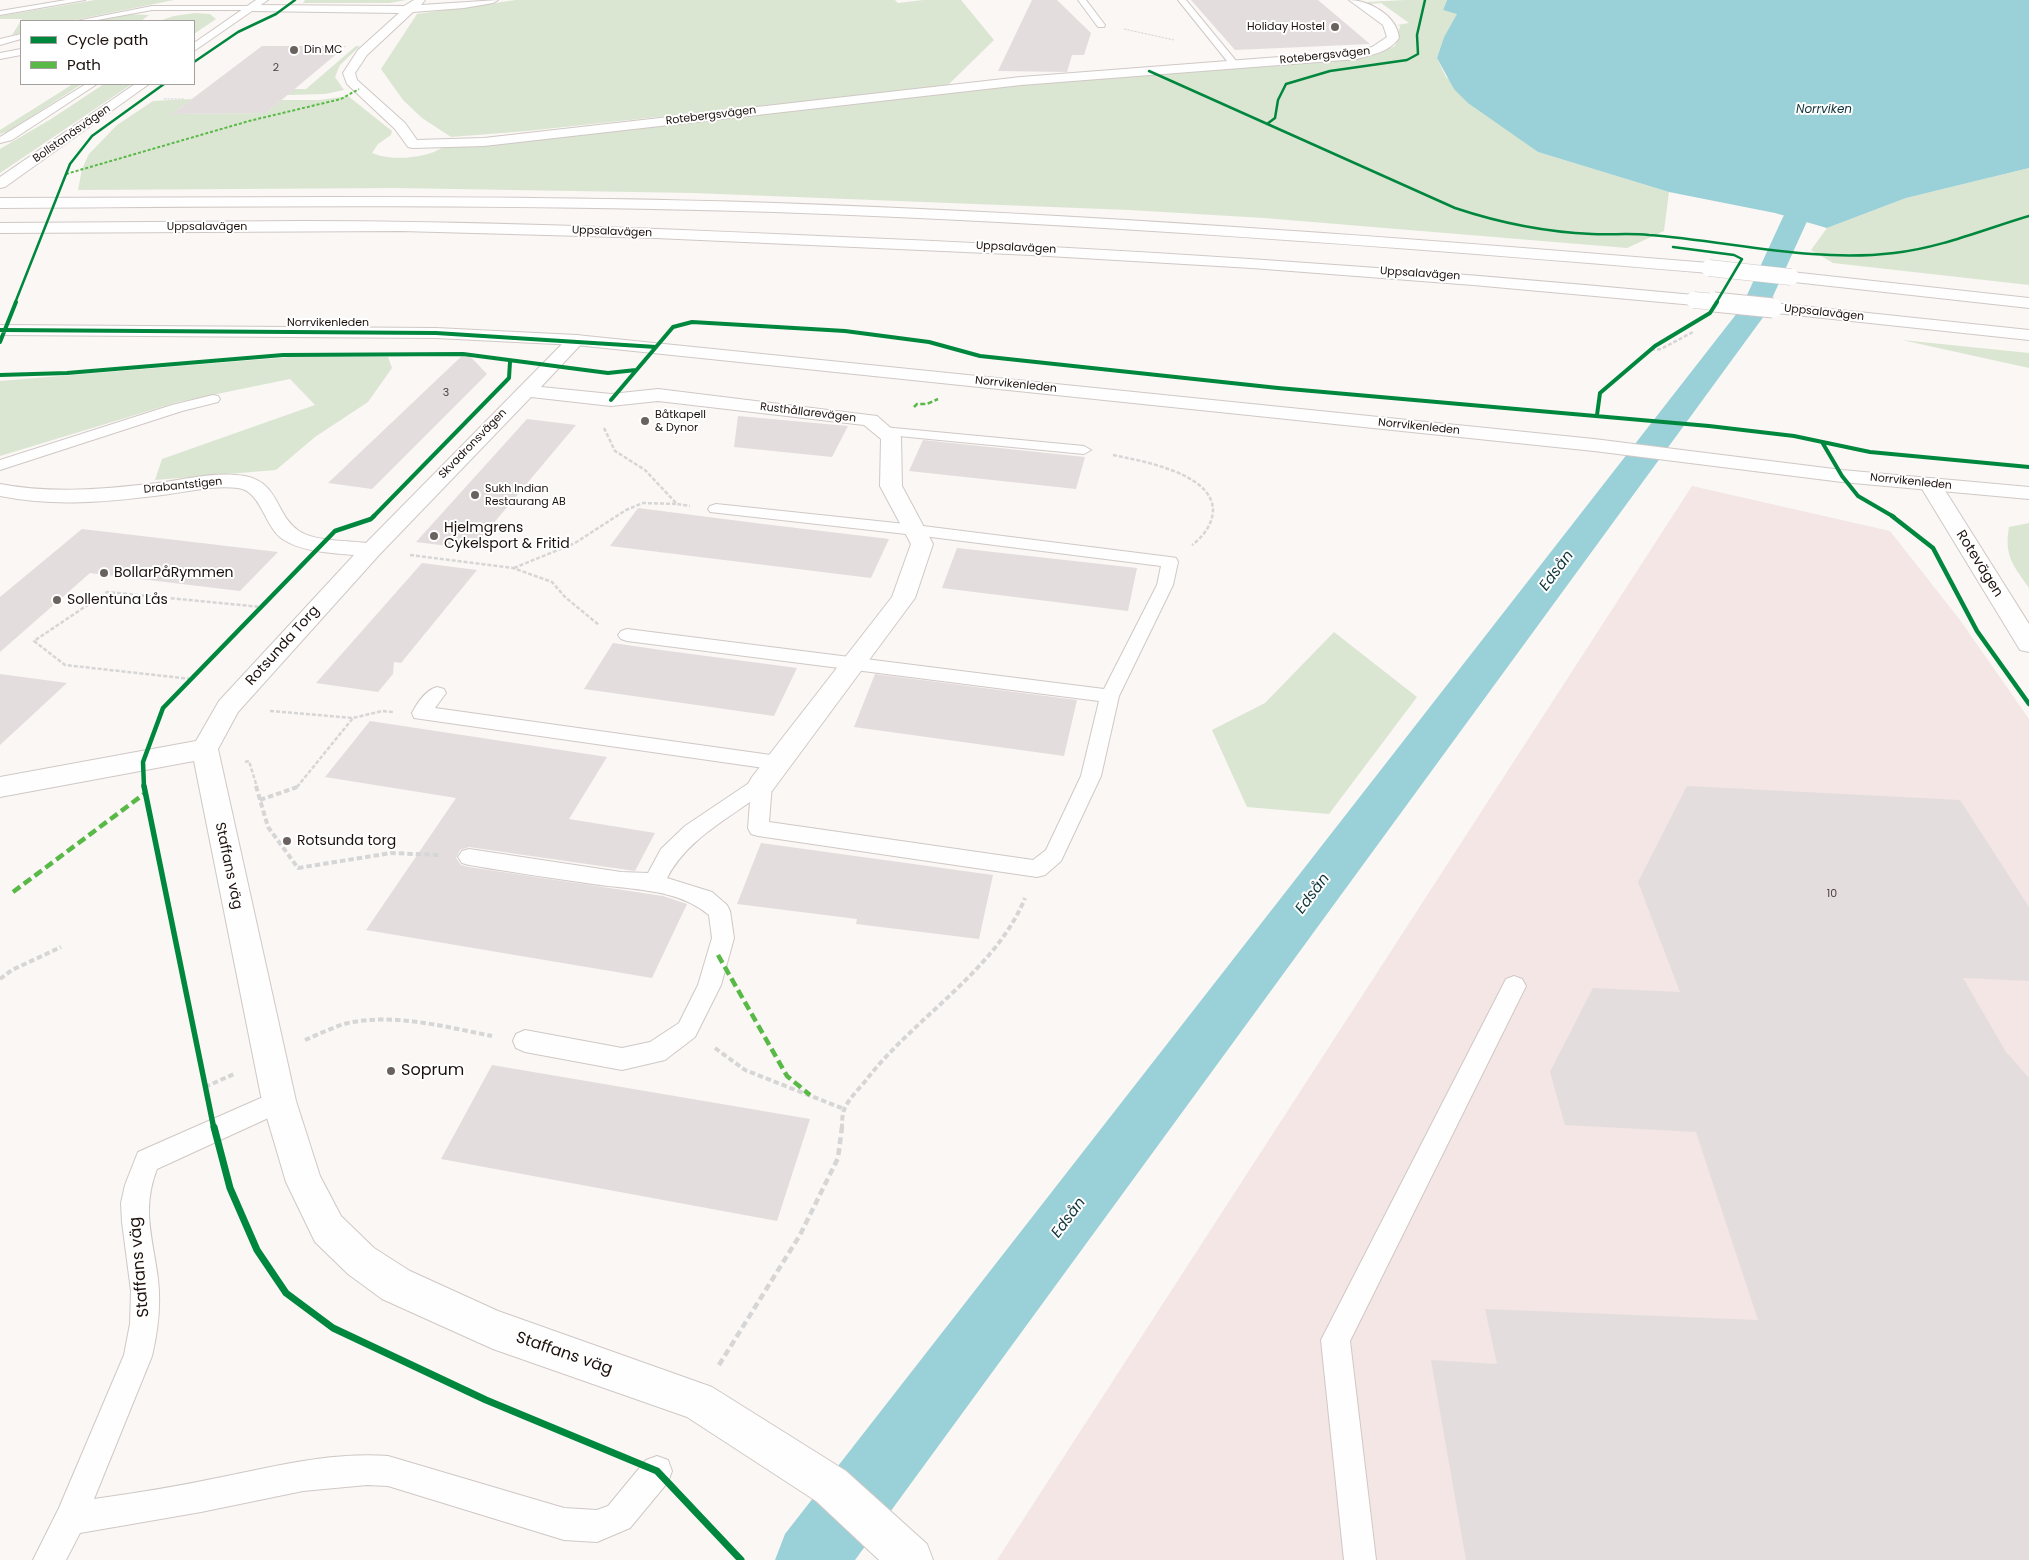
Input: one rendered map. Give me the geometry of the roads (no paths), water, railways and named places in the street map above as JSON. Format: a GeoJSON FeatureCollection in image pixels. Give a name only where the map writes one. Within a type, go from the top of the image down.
{"type":"FeatureCollection","features":[{"type":"Feature","properties":{"kind":"main road"},"geometry":{"type":"LineString","coordinates":[[195,47],[263,0]]}},
{"type":"Feature","properties":{"kind":"main road"},"geometry":{"type":"LineString","coordinates":[[251,8],[470,4],[493,0]]}},
{"type":"Feature","properties":{"kind":"main road","name":"Rotebergsvägen"},"geometry":{"type":"LineString","coordinates":[[415,4],[362,53],[349,73],[351,81],[400,126],[413,144],[484,142],[921,92],[1195,66],[1357,55],[1388,46],[1392,40],[1393,32],[1388,22],[1354,0]]}},
{"type":"Feature","properties":{"kind":"main road","name":"Bollstanäsvägen"},"geometry":{"type":"LineString","coordinates":[[0,184],[142,85]]}},
{"type":"Feature","properties":{"kind":"main road","name":"Uppsalavägen"},"geometry":{"type":"LineString","coordinates":[[0,203],[424,202],[615,204],[884,212],[1320,237],[1709,268],[2029,303]]}},
{"type":"Feature","properties":{"kind":"main road","name":"Uppsalavägen"},"geometry":{"type":"LineString","coordinates":[[0,228],[402,226],[1022,248],[1270,263],[1493,280],[2029,335]]}},
{"type":"Feature","properties":{"kind":"main road","name":"Norrvikenleden"},"geometry":{"type":"LineString","coordinates":[[0,330],[436,333],[576,340],[1594,445],[1930,484],[2029,493]]}},
{"type":"Feature","properties":{"kind":"main road","name":"Skvadronsvägen"},"geometry":{"type":"LineString","coordinates":[[371,550],[576,340]]}},
{"type":"Feature","properties":{"kind":"main road","name":"Rusthållarevägen"},"geometry":{"type":"LineString","coordinates":[[525,392],[611,400],[658,395],[870,420],[883,431]]}},
{"type":"Feature","properties":{"kind":"main road"},"geometry":{"type":"LineString","coordinates":[[762,784],[903,598],[922,544],[891,486],[891,437],[883,431]]}},
{"type":"Feature","properties":{"kind":"main road","name":"Drabantstigen"},"geometry":{"type":"LineString","coordinates":[[0,490],[27,496],[66,499],[210,482],[245,483],[256,487],[263,494],[276,519],[292,536],[303,540],[371,550]]}},
{"type":"Feature","properties":{"kind":"main road","name":"Rotevägen"},"geometry":{"type":"LineString","coordinates":[[1930,484],[2029,644]]}},
{"type":"Feature","properties":{"kind":"main road","name":"Rotsunda Torg"},"geometry":{"type":"LineString","coordinates":[[207,761],[228,707],[371,550]]}},
{"type":"Feature","properties":{"kind":"main road"},"geometry":{"type":"LineString","coordinates":[[0,787],[143,762],[207,761]]}},
{"type":"Feature","properties":{"kind":"main road","name":"Staffans väg"},"geometry":{"type":"LineString","coordinates":[[207,761],[268,1058],[279,1101],[304,1182],[328,1228],[361,1261],[396,1285],[493,1329],[698,1401],[831,1486],[905,1555]]}},
{"type":"Feature","properties":{"kind":"lane"},"geometry":{"type":"LineString","coordinates":[[0,13],[81,0]]}},
{"type":"Feature","properties":{"kind":"lane"},"geometry":{"type":"LineString","coordinates":[[157,17],[185,0]]}},
{"type":"Feature","properties":{"kind":"lane"},"geometry":{"type":"LineString","coordinates":[[1082,0],[1100,24]]}},
{"type":"Feature","properties":{"kind":"lane"},"geometry":{"type":"LineString","coordinates":[[1182,0],[1234,64]]}},
{"type":"Feature","properties":{"kind":"lane"},"geometry":{"type":"LineString","coordinates":[[85,20],[128,11],[172,8],[251,8]]}},
{"type":"Feature","properties":{"kind":"lane"},"geometry":{"type":"LineString","coordinates":[[0,42],[20,37]]}},
{"type":"Feature","properties":{"kind":"lane"},"geometry":{"type":"LineString","coordinates":[[0,56],[20,52]]}},
{"type":"Feature","properties":{"kind":"lane"},"geometry":{"type":"LineString","coordinates":[[0,140],[8,138],[90,85]]}},
{"type":"Feature","properties":{"kind":"lane"},"geometry":{"type":"LineString","coordinates":[[0,465],[177,408],[213,399]]}},
{"type":"Feature","properties":{"kind":"lane"},"geometry":{"type":"LineString","coordinates":[[883,431],[1084,450]]}},
{"type":"Feature","properties":{"kind":"lane"},"geometry":{"type":"LineString","coordinates":[[716,509],[914,530],[1170,562],[1165,585],[1110,696],[1091,776],[1054,855],[1037,869],[758,828],[762,784]]}},
{"type":"Feature","properties":{"kind":"lane"},"geometry":{"type":"LineString","coordinates":[[627,636],[1110,696]]}},
{"type":"Feature","properties":{"kind":"lane"},"geometry":{"type":"LineString","coordinates":[[436,693],[421,713],[778,763]]}},
{"type":"Feature","properties":{"kind":"lane"},"geometry":{"type":"LineString","coordinates":[[654,882],[668,855],[686,838],[762,784]]}},
{"type":"Feature","properties":{"kind":"lane"},"geometry":{"type":"LineString","coordinates":[[469,857],[622,880],[654,882],[704,898],[720,911],[723,938],[709,985],[687,1030],[656,1052],[622,1059],[525,1041]]}},
{"type":"Feature","properties":{"kind":"lane"},"geometry":{"type":"LineString","coordinates":[[1360,1560],[1335,1340],[1514,986]]}},
{"type":"Feature","properties":{"kind":"lane","name":"Staffans väg"},"geometry":{"type":"LineString","coordinates":[[49,1560],[70,1519],[127,1388],[145,1329],[144,1270],[135,1226],[136,1194],[147,1161],[279,1101]]}},
{"type":"Feature","properties":{"kind":"lane"},"geometry":{"type":"LineString","coordinates":[[70,1519],[218,1494],[329,1470],[363,1468],[388,1471],[564,1524],[596,1526],[620,1517],[657,1471]]}},
{"type":"Feature","properties":{"kind":"water","name":"Norrviken"},"geometry":{"type":"Polygon","coordinates":[[[1447,0],[2029,0],[2029,168],[1906,198],[1827,228],[1775,213],[1669,192],[1538,152],[1468,103],[1454,89],[1437,58],[1444,37],[1457,14],[1443,10],[1447,0]]]}},
{"type":"Feature","properties":{"kind":"waterway","name":"Edsån"},"geometry":{"type":"LineString","coordinates":[[811,1560],[1754,310],[1796,217]]}},
{"type":"Feature","properties":{"kind":"place","name":"Holiday Hostel"},"geometry":{"type":"Point","coordinates":[1335,27]}},
{"type":"Feature","properties":{"kind":"place","name":"Din MC"},"geometry":{"type":"Point","coordinates":[294,50]}},
{"type":"Feature","properties":{"kind":"place","name":"Båtkapell & Dynor"},"geometry":{"type":"Point","coordinates":[645,421]}},
{"type":"Feature","properties":{"kind":"place","name":"Sukh Indian Restaurang AB"},"geometry":{"type":"Point","coordinates":[475,495]}},
{"type":"Feature","properties":{"kind":"place","name":"Hjelmgrens Cykelsport & Fritid"},"geometry":{"type":"Point","coordinates":[434,536]}},
{"type":"Feature","properties":{"kind":"place","name":"BollarPåRymmen"},"geometry":{"type":"Point","coordinates":[104,573]}},
{"type":"Feature","properties":{"kind":"place","name":"Sollentuna Lås"},"geometry":{"type":"Point","coordinates":[57,600]}},
{"type":"Feature","properties":{"kind":"place","name":"Rotsunda torg"},"geometry":{"type":"Point","coordinates":[287,841]}},
{"type":"Feature","properties":{"kind":"place","name":"Soprum"},"geometry":{"type":"Point","coordinates":[391,1071]}}]}
